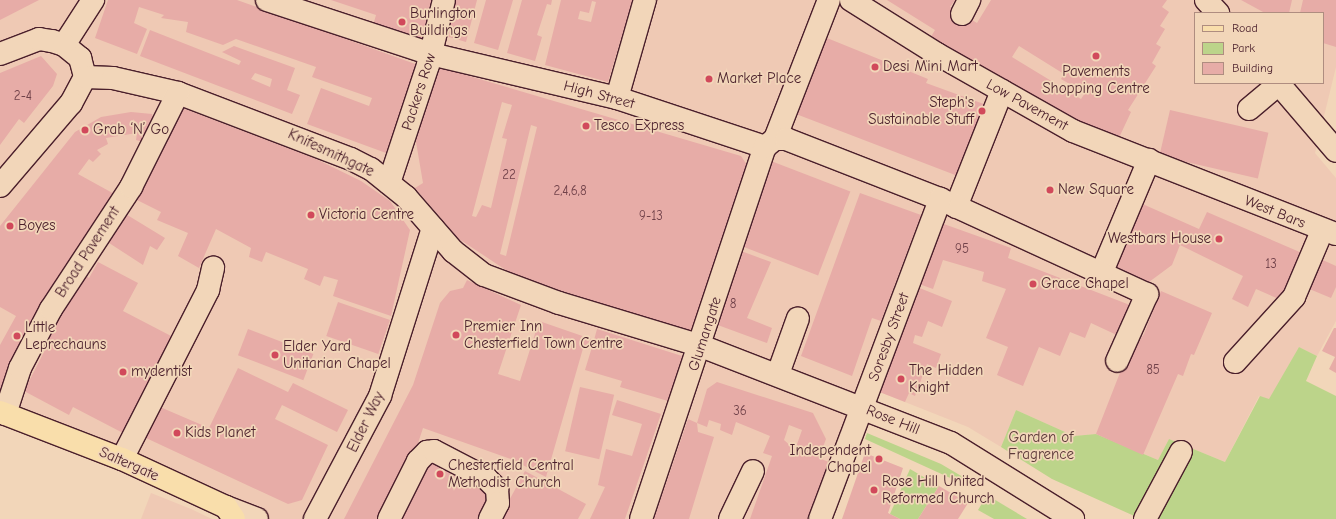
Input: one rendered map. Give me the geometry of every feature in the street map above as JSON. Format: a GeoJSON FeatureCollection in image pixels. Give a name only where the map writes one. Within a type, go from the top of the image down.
{"type":"FeatureCollection","features":[{"type":"Feature","properties":{"kind":"main road","name":"Saltergate"},"geometry":{"type":"LineString","coordinates":[[2,413],[122,459],[230,513]]}},
{"type":"Feature","properties":{"kind":"street"},"geometry":{"type":"LineString","coordinates":[[0,186],[71,103],[76,60],[93,0]]}},
{"type":"Feature","properties":{"kind":"street","name":"High Street"},"geometry":{"type":"LineString","coordinates":[[267,0],[431,54],[617,98],[770,143]]}},
{"type":"Feature","properties":{"kind":"street","name":"Packers Row"},"geometry":{"type":"LineString","coordinates":[[389,183],[431,54],[444,0]]}},
{"type":"Feature","properties":{"kind":"street"},"geometry":{"type":"LineString","coordinates":[[617,98],[644,0]]}},
{"type":"Feature","properties":{"kind":"street"},"geometry":{"type":"LineString","coordinates":[[770,143],[829,0]]}},
{"type":"Feature","properties":{"kind":"street","name":"Low Pavement"},"geometry":{"type":"LineString","coordinates":[[851,0],[939,50],[1002,90],[1073,131],[1149,160],[1215,188]]}},
{"type":"Feature","properties":{"kind":"street"},"geometry":{"type":"LineString","coordinates":[[1206,0],[1217,12]]}},
{"type":"Feature","properties":{"kind":"street","name":"Knifesmithgate"},"geometry":{"type":"LineString","coordinates":[[0,54],[39,39],[76,60],[114,78],[178,93],[350,159],[389,183],[453,251],[484,275],[559,303],[701,346]]}},
{"type":"Feature","properties":{"kind":"street"},"geometry":{"type":"LineString","coordinates":[[1249,109],[1278,84]]}},
{"type":"Feature","properties":{"kind":"street"},"geometry":{"type":"LineString","coordinates":[[1280,84],[1336,151]]}},
{"type":"Feature","properties":{"kind":"street"},"geometry":{"type":"LineString","coordinates":[[948,203],[1002,90]]}},
{"type":"Feature","properties":{"kind":"street","name":"Broad Pavement"},"geometry":{"type":"LineString","coordinates":[[2,413],[20,368],[51,309],[131,187],[178,93]]}},
{"type":"Feature","properties":{"kind":"street"},"geometry":{"type":"LineString","coordinates":[[770,143],[786,139],[948,203],[1096,267],[1147,294],[1117,361]]}},
{"type":"Feature","properties":{"kind":"street","name":"Glumangate"},"geometry":{"type":"LineString","coordinates":[[641,519],[770,143]]}},
{"type":"Feature","properties":{"kind":"street"},"geometry":{"type":"LineString","coordinates":[[1096,267],[1149,160]]}},
{"type":"Feature","properties":{"kind":"street","name":"West Bars"},"geometry":{"type":"LineString","coordinates":[[1215,188],[1329,232]]}},
{"type":"Feature","properties":{"kind":"street","name":"Soresby Street"},"geometry":{"type":"LineString","coordinates":[[820,519],[863,407],[948,203]]}},
{"type":"Feature","properties":{"kind":"street","name":"Elder Way"},"geometry":{"type":"LineString","coordinates":[[315,519],[380,396],[433,228]]}},
{"type":"Feature","properties":{"kind":"street"},"geometry":{"type":"LineString","coordinates":[[1235,362],[1294,297],[1329,232]]}},
{"type":"Feature","properties":{"kind":"street"},"geometry":{"type":"LineString","coordinates":[[122,459],[208,290],[213,268]]}},
{"type":"Feature","properties":{"kind":"street"},"geometry":{"type":"LineString","coordinates":[[778,374],[798,318]]}},
{"type":"Feature","properties":{"kind":"street","name":"Rose Hill"},"geometry":{"type":"LineString","coordinates":[[701,346],[778,374],[951,443],[1073,519]]}},
{"type":"Feature","properties":{"kind":"street"},"geometry":{"type":"LineString","coordinates":[[389,519],[418,461],[427,452],[434,451],[486,478],[497,489],[498,503],[490,519]]}},
{"type":"Feature","properties":{"kind":"street"},"geometry":{"type":"LineString","coordinates":[[1145,519],[1181,452]]}},
{"type":"Feature","properties":{"kind":"street"},"geometry":{"type":"LineString","coordinates":[[730,519],[752,471]]}},
{"type":"Feature","properties":{"kind":"street","name":"Saltergate"},"geometry":{"type":"LineString","coordinates":[[230,513],[257,519]]}},
{"type":"Feature","properties":{"kind":"shaded area"},"geometry":{"type":"Polygon","coordinates":[[[0,0],[1336,0],[1336,67],[1315,153],[1336,178],[1336,321],[1317,356],[1299,347],[1269,400],[1259,396],[1225,462],[1169,439],[1158,460],[1096,434],[1074,436],[1016,410],[1001,447],[968,427],[862,385],[808,519],[262,519],[162,469],[0,398],[0,0]]]}},
{"type":"Feature","properties":{"kind":"shaded area"},"geometry":{"type":"Polygon","coordinates":[[[151,493],[191,509],[212,519],[141,519],[151,493]]]}},
{"type":"Feature","properties":{"kind":"green space","name":"Garden of Fragrence"},"geometry":{"type":"Polygon","coordinates":[[[1299,347],[1317,356],[1306,381],[1336,396],[1336,519],[1141,519],[1052,479],[1001,447],[1016,410],[1074,436],[1096,434],[1158,460],[1169,439],[1225,462],[1260,396],[1269,399],[1299,347]]]}},
{"type":"Feature","properties":{"kind":"green space"},"geometry":{"type":"Polygon","coordinates":[[[867,433],[941,464],[963,477],[959,482],[865,439],[867,433]]]}},
{"type":"Feature","properties":{"kind":"green space"},"geometry":{"type":"Polygon","coordinates":[[[910,469],[939,486],[918,519],[900,519],[890,514],[910,469]]]}},
{"type":"Feature","properties":{"kind":"green space"},"geometry":{"type":"Polygon","coordinates":[[[987,495],[1027,519],[994,519],[978,510],[987,495]]]}},
{"type":"Feature","properties":{"kind":"building"},"geometry":{"type":"Polygon","coordinates":[[[0,0],[39,0],[0,20],[0,0]]]}},
{"type":"Feature","properties":{"kind":"building"},"geometry":{"type":"Polygon","coordinates":[[[108,0],[237,0],[418,65],[386,153],[307,124],[321,88],[369,106],[372,98],[312,77],[316,67],[236,39],[223,45],[186,32],[188,22],[161,18],[164,15],[139,7],[134,23],[147,29],[137,54],[95,38],[108,0]]]}},
{"type":"Feature","properties":{"kind":"building","name":"Burlington Buildings"},"geometry":{"type":"Polygon","coordinates":[[[331,0],[435,0],[425,46],[372,29],[376,15],[331,0]]]}},
{"type":"Feature","properties":{"kind":"building"},"geometry":{"type":"Polygon","coordinates":[[[450,0],[477,0],[466,42],[449,37],[444,30],[450,0]]]}},
{"type":"Feature","properties":{"kind":"building"},"geometry":{"type":"Polygon","coordinates":[[[486,0],[513,0],[498,50],[474,43],[486,0]]]}},
{"type":"Feature","properties":{"kind":"building"},"geometry":{"type":"Polygon","coordinates":[[[522,0],[552,0],[551,5],[547,4],[537,35],[542,37],[535,61],[507,53],[522,0]]]}},
{"type":"Feature","properties":{"kind":"building"},"geometry":{"type":"Polygon","coordinates":[[[561,0],[635,0],[628,30],[624,29],[608,82],[545,65],[561,0]],[[592,1],[589,13],[580,11],[578,19],[591,22],[596,2],[592,1]]]}},
{"type":"Feature","properties":{"kind":"building","name":"Pavements Shopping Centre"},"geometry":{"type":"Polygon","coordinates":[[[887,0],[955,0],[950,7],[977,23],[991,0],[1167,0],[1162,7],[1169,12],[1160,26],[1165,29],[1156,44],[1161,47],[1152,63],[1156,66],[1128,110],[1131,112],[1117,142],[956,51],[954,54],[929,40],[935,30],[887,0]],[[1019,46],[1012,57],[1081,99],[1085,93],[1061,79],[1064,74],[1019,46]]]}},
{"type":"Feature","properties":{"kind":"building"},"geometry":{"type":"Polygon","coordinates":[[[1241,0],[1292,0],[1289,12],[1263,12],[1241,0]]]}},
{"type":"Feature","properties":{"kind":"building"},"geometry":{"type":"Polygon","coordinates":[[[1303,0],[1336,0],[1336,47],[1324,43],[1324,12],[1300,12],[1303,0]]]}},
{"type":"Feature","properties":{"kind":"building"},"geometry":{"type":"Polygon","coordinates":[[[150,30],[239,65],[241,61],[222,52],[234,46],[295,68],[287,90],[300,95],[292,114],[140,56],[150,30]],[[255,73],[251,79],[270,87],[272,79],[255,73]]]}},
{"type":"Feature","properties":{"kind":"building"},"geometry":{"type":"Polygon","coordinates":[[[827,38],[928,79],[926,83],[992,107],[963,178],[796,114],[827,38]]]}},
{"type":"Feature","properties":{"kind":"building"},"geometry":{"type":"Polygon","coordinates":[[[41,56],[57,74],[53,86],[24,123],[19,119],[0,145],[0,73],[41,56]]]}},
{"type":"Feature","properties":{"kind":"building"},"geometry":{"type":"Polygon","coordinates":[[[435,66],[741,156],[747,165],[691,332],[515,276],[459,239],[415,188],[423,183],[415,136],[435,66]],[[502,102],[472,216],[476,217],[482,205],[491,208],[507,139],[502,138],[512,105],[502,102]],[[531,125],[500,254],[506,256],[537,127],[531,125]]]}},
{"type":"Feature","properties":{"kind":"building"},"geometry":{"type":"Polygon","coordinates":[[[177,106],[316,159],[361,181],[390,201],[410,230],[391,316],[333,296],[338,280],[324,276],[320,286],[304,279],[308,269],[266,252],[262,262],[249,257],[251,248],[216,229],[199,268],[178,256],[188,233],[157,220],[161,212],[131,197],[177,106]]]}},
{"type":"Feature","properties":{"kind":"building"},"geometry":{"type":"Polygon","coordinates":[[[1170,110],[1268,133],[1258,179],[1159,156],[1170,110]]]}},
{"type":"Feature","properties":{"kind":"building"},"geometry":{"type":"Polygon","coordinates":[[[131,112],[152,114],[154,121],[143,142],[136,140],[137,133],[106,138],[108,144],[97,150],[101,154],[93,162],[89,159],[78,174],[118,196],[8,370],[0,390],[0,345],[16,316],[0,307],[0,226],[75,132],[101,117],[131,112]]]}},
{"type":"Feature","properties":{"kind":"building"},"geometry":{"type":"Polygon","coordinates":[[[771,161],[850,191],[818,275],[739,245],[771,161]]]}},
{"type":"Feature","properties":{"kind":"building"},"geometry":{"type":"Polygon","coordinates":[[[860,193],[921,215],[881,321],[872,318],[852,376],[801,356],[860,193]]]}},
{"type":"Feature","properties":{"kind":"building"},"geometry":{"type":"Polygon","coordinates":[[[1138,202],[1199,229],[1207,212],[1302,253],[1281,300],[1256,289],[1248,307],[1232,299],[1243,276],[1180,245],[1172,265],[1149,282],[1111,265],[1138,202]]]}},
{"type":"Feature","properties":{"kind":"building"},"geometry":{"type":"Polygon","coordinates":[[[124,213],[165,238],[157,250],[150,246],[143,265],[106,241],[124,213]]]}},
{"type":"Feature","properties":{"kind":"building"},"geometry":{"type":"Polygon","coordinates":[[[941,223],[1011,248],[1008,258],[1135,307],[1121,337],[1091,323],[1085,338],[1070,332],[1060,356],[1039,347],[1023,386],[997,375],[1008,347],[986,338],[1006,289],[982,281],[984,272],[943,260],[933,289],[919,284],[941,223]]]}},
{"type":"Feature","properties":{"kind":"building"},"geometry":{"type":"Polygon","coordinates":[[[741,251],[771,262],[747,318],[772,328],[767,343],[715,324],[741,251]]]}},
{"type":"Feature","properties":{"kind":"building"},"geometry":{"type":"Polygon","coordinates":[[[1316,257],[1336,266],[1336,287],[1331,298],[1307,288],[1316,257]]]}},
{"type":"Feature","properties":{"kind":"building"},"geometry":{"type":"Polygon","coordinates":[[[98,262],[138,283],[123,311],[173,337],[123,433],[73,407],[69,415],[24,391],[45,350],[39,346],[85,275],[89,278],[98,262]]]}},
{"type":"Feature","properties":{"kind":"building"},"geometry":{"type":"Polygon","coordinates":[[[467,280],[521,305],[498,374],[520,381],[539,321],[594,340],[597,329],[682,356],[668,401],[620,387],[622,381],[585,370],[592,347],[584,345],[546,477],[511,459],[423,428],[403,489],[387,519],[344,519],[413,385],[440,303],[450,291],[463,288],[467,280]]]}},
{"type":"Feature","properties":{"kind":"building"},"geometry":{"type":"Polygon","coordinates":[[[917,287],[952,301],[942,327],[928,321],[922,337],[915,335],[913,343],[941,354],[936,368],[927,364],[915,396],[909,393],[905,402],[877,391],[917,287]]]}},
{"type":"Feature","properties":{"kind":"building"},"geometry":{"type":"Polygon","coordinates":[[[1161,291],[1212,313],[1194,355],[1191,354],[1183,376],[1178,374],[1143,455],[1096,434],[1123,365],[1144,334],[1161,291]]]}},
{"type":"Feature","properties":{"kind":"building"},"geometry":{"type":"Polygon","coordinates":[[[338,302],[390,320],[378,354],[326,336],[338,302]]]}},
{"type":"Feature","properties":{"kind":"building"},"geometry":{"type":"Polygon","coordinates":[[[1334,328],[1336,328],[1336,373],[1329,369],[1335,357],[1322,351],[1334,328]]]}},
{"type":"Feature","properties":{"kind":"building","name":"Elder Yard Unitarian Chapel"},"geometry":{"type":"Polygon","coordinates":[[[248,329],[313,354],[303,380],[238,355],[248,329]]]}},
{"type":"Feature","properties":{"kind":"building"},"geometry":{"type":"Polygon","coordinates":[[[238,368],[288,392],[293,383],[348,410],[337,432],[282,405],[275,419],[328,445],[302,500],[288,504],[146,438],[160,407],[209,428],[238,368]]]}},
{"type":"Feature","properties":{"kind":"building"},"geometry":{"type":"Polygon","coordinates":[[[717,382],[813,413],[826,439],[819,458],[831,463],[808,519],[750,519],[772,456],[763,453],[770,436],[736,422],[732,435],[720,430],[721,424],[709,420],[707,427],[697,423],[707,389],[717,382]],[[789,425],[784,440],[795,450],[802,430],[789,425]]]}},
{"type":"Feature","properties":{"kind":"building"},"geometry":{"type":"Polygon","coordinates":[[[580,387],[614,395],[599,459],[565,451],[580,387]]]}},
{"type":"Feature","properties":{"kind":"building"},"geometry":{"type":"Polygon","coordinates":[[[617,400],[661,414],[625,519],[590,519],[605,487],[598,485],[606,449],[632,456],[642,424],[612,415],[617,400]]]}},
{"type":"Feature","properties":{"kind":"building"},"geometry":{"type":"Polygon","coordinates":[[[688,419],[697,423],[698,432],[714,437],[689,519],[654,519],[688,419]]]}},
{"type":"Feature","properties":{"kind":"building","name":"Rose Hill United Reformed Church"},"geometry":{"type":"Polygon","coordinates":[[[865,453],[903,468],[888,513],[900,519],[842,519],[865,453]]]}},
{"type":"Feature","properties":{"kind":"building","name":"Chesterfield Central Methodist Church"},"geometry":{"type":"Polygon","coordinates":[[[428,456],[494,492],[480,519],[394,519],[428,456]]]}},
{"type":"Feature","properties":{"kind":"building"},"geometry":{"type":"Polygon","coordinates":[[[525,471],[586,504],[578,519],[499,519],[525,471]]]}},
{"type":"Feature","properties":{"kind":"building","name":"Rose Hill United Reformed Church"},"geometry":{"type":"Polygon","coordinates":[[[939,486],[968,503],[958,519],[918,519],[939,486]]]}},
{"type":"Feature","properties":{"kind":"place","name":"Burlington Buildings"},"geometry":{"type":"Point","coordinates":[402,22]}},
{"type":"Feature","properties":{"kind":"place","name":"Pavements Shopping Centre"},"geometry":{"type":"Point","coordinates":[1096,56]}},
{"type":"Feature","properties":{"kind":"place","name":"Desi Mini Mart"},"geometry":{"type":"Point","coordinates":[875,67]}},
{"type":"Feature","properties":{"kind":"place","name":"Market Place"},"geometry":{"type":"Point","coordinates":[709,79]}},
{"type":"Feature","properties":{"kind":"place","name":"Steph's Sustainable Stuff"},"geometry":{"type":"Point","coordinates":[982,111]}},
{"type":"Feature","properties":{"kind":"place","name":"Tesco Express"},"geometry":{"type":"Point","coordinates":[586,126]}},
{"type":"Feature","properties":{"kind":"place","name":"Grab ‘N’ Go"},"geometry":{"type":"Point","coordinates":[85,130]}},
{"type":"Feature","properties":{"kind":"place","name":"New Square"},"geometry":{"type":"Point","coordinates":[1050,190]}},
{"type":"Feature","properties":{"kind":"place","name":"Victoria Centre"},"geometry":{"type":"Point","coordinates":[311,215]}},
{"type":"Feature","properties":{"kind":"place","name":"Boyes"},"geometry":{"type":"Point","coordinates":[10,226]}},
{"type":"Feature","properties":{"kind":"place","name":"Westbars House"},"geometry":{"type":"Point","coordinates":[1219,239]}},
{"type":"Feature","properties":{"kind":"place","name":"Grace Chapel"},"geometry":{"type":"Point","coordinates":[1033,284]}},
{"type":"Feature","properties":{"kind":"place","name":"Premier Inn Chesterfield Town Centre"},"geometry":{"type":"Point","coordinates":[456,335]}},
{"type":"Feature","properties":{"kind":"place","name":"Little Leprechauns"},"geometry":{"type":"Point","coordinates":[17,336]}},
{"type":"Feature","properties":{"kind":"place","name":"Elder Yard Unitarian Chapel"},"geometry":{"type":"Point","coordinates":[275,355]}},
{"type":"Feature","properties":{"kind":"place","name":"mydentist"},"geometry":{"type":"Point","coordinates":[123,372]}},
{"type":"Feature","properties":{"kind":"place","name":"The Hidden Knight"},"geometry":{"type":"Point","coordinates":[901,379]}},
{"type":"Feature","properties":{"kind":"place","name":"Kids Planet"},"geometry":{"type":"Point","coordinates":[177,433]}},
{"type":"Feature","properties":{"kind":"place","name":"Independent Chapel"},"geometry":{"type":"Point","coordinates":[879,459]}},
{"type":"Feature","properties":{"kind":"place","name":"Chesterfield Central Methodist Church"},"geometry":{"type":"Point","coordinates":[440,474]}},
{"type":"Feature","properties":{"kind":"place","name":"Rose Hill United Reformed Church"},"geometry":{"type":"Point","coordinates":[874,490]}}]}
